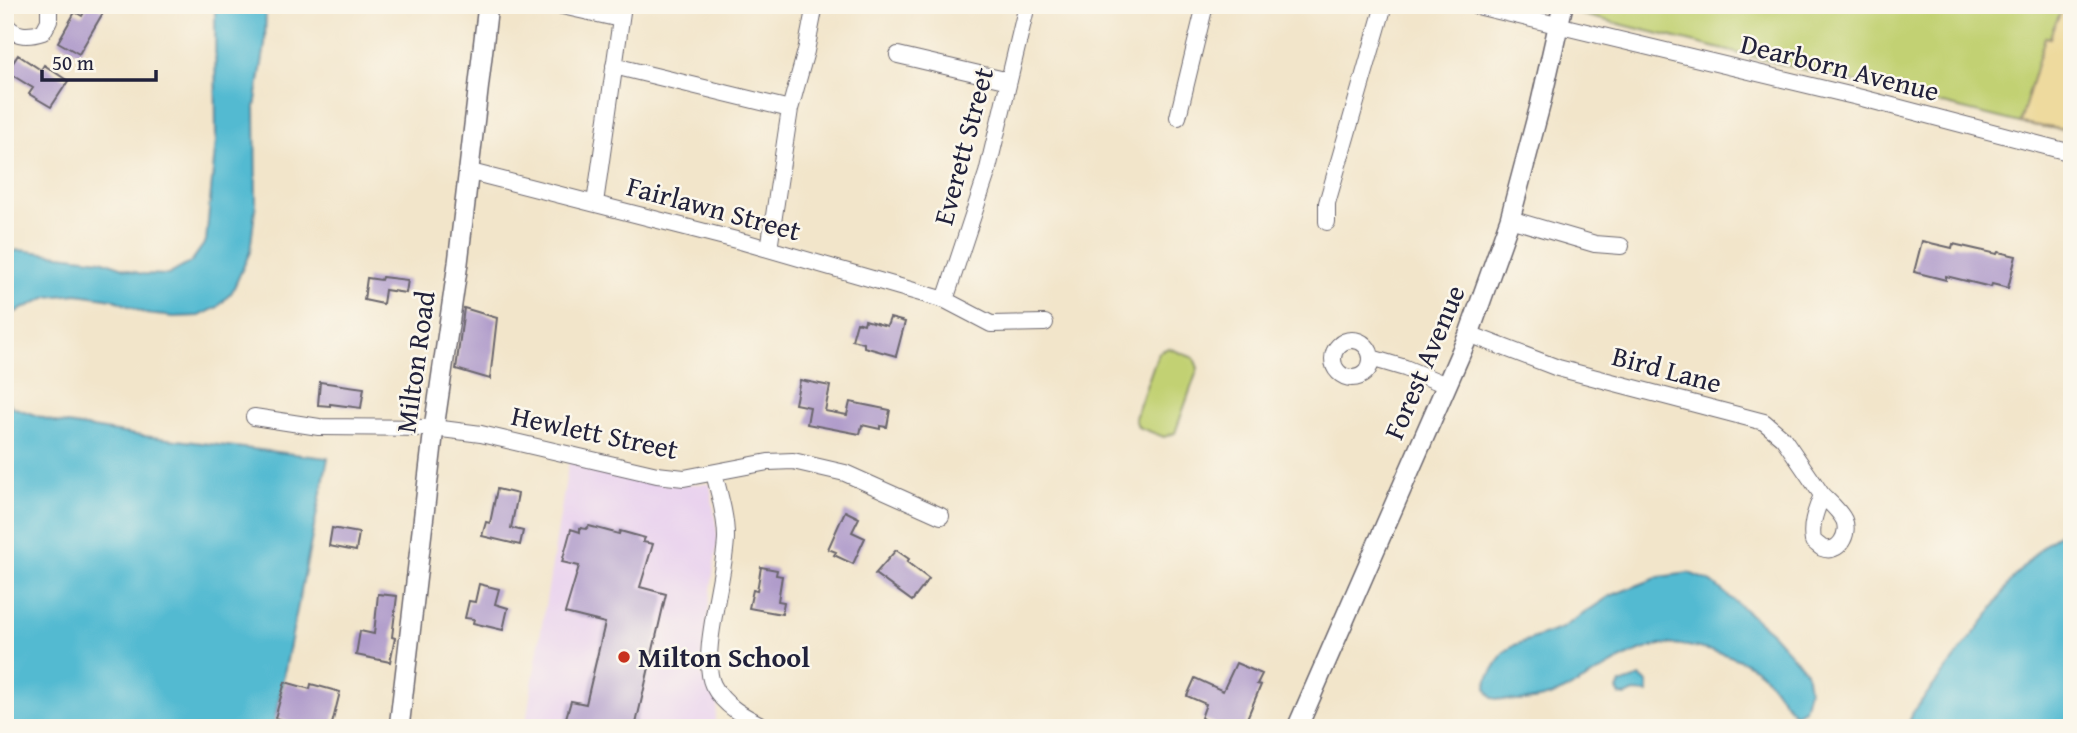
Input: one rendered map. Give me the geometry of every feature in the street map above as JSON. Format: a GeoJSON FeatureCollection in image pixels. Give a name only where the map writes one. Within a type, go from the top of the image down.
{"type":"FeatureCollection","features":[{"type":"Feature","properties":{"kind":"street"},"geometry":{"type":"LineString","coordinates":[[5,23],[10,31],[18,35],[36,35],[43,32],[49,21],[49,5]]}},
{"type":"Feature","properties":{"kind":"street","name":"Milton Road"},"geometry":{"type":"LineString","coordinates":[[399,728],[433,428],[458,263],[488,5]]}},
{"type":"Feature","properties":{"kind":"street"},"geometry":{"type":"LineString","coordinates":[[558,5],[621,12],[594,203]]}},
{"type":"Feature","properties":{"kind":"street"},"geometry":{"type":"LineString","coordinates":[[769,249],[790,109],[815,5]]}},
{"type":"Feature","properties":{"kind":"street","name":"Everett Street"},"geometry":{"type":"LineString","coordinates":[[946,300],[986,173],[1027,5]]}},
{"type":"Feature","properties":{"kind":"street"},"geometry":{"type":"LineString","coordinates":[[1178,117],[1205,5]]}},
{"type":"Feature","properties":{"kind":"street"},"geometry":{"type":"LineString","coordinates":[[1327,222],[1327,203],[1384,5]]}},
{"type":"Feature","properties":{"kind":"street","name":"Dearborn Avenue"},"geometry":{"type":"LineString","coordinates":[[1473,5],[1849,95],[2072,153]]}},
{"type":"Feature","properties":{"kind":"street","name":"Forest Avenue"},"geometry":{"type":"LineString","coordinates":[[1297,728],[1469,334],[1510,219],[1541,106],[1563,5]]}},
{"type":"Feature","properties":{"kind":"street"},"geometry":{"type":"LineString","coordinates":[[898,55],[1009,80]]}},
{"type":"Feature","properties":{"kind":"street"},"geometry":{"type":"LineString","coordinates":[[614,66],[790,109]]}},
{"type":"Feature","properties":{"kind":"street","name":"Fairlawn Street"},"geometry":{"type":"LineString","coordinates":[[467,171],[769,249],[946,300],[991,324],[1045,323]]}},
{"type":"Feature","properties":{"kind":"street"},"geometry":{"type":"LineString","coordinates":[[1510,219],[1595,244],[1621,246]]}},
{"type":"Feature","properties":{"kind":"street","name":"Bird Lane"},"geometry":{"type":"LineString","coordinates":[[1469,334],[1558,368],[1764,422],[1783,438],[1822,495]]}},
{"type":"Feature","properties":{"kind":"street"},"geometry":{"type":"LineString","coordinates":[[1371,358],[1405,368],[1446,386]]}},
{"type":"Feature","properties":{"kind":"street","name":"Hewlett Street"},"geometry":{"type":"LineString","coordinates":[[254,417],[320,427],[433,428],[481,434],[657,475],[684,478],[714,474],[724,512],[726,539],[709,663],[713,685],[730,707],[767,728]]}},
{"type":"Feature","properties":{"kind":"street"},"geometry":{"type":"LineString","coordinates":[[714,474],[768,462],[793,461],[810,464],[845,473],[942,516]]}},
{"type":"Feature","properties":{"kind":"shaded area"},"geometry":{"type":"Polygon","coordinates":[[[569,461],[665,484],[710,484],[718,538],[700,672],[718,702],[714,728],[525,728],[569,461]]]}},
{"type":"Feature","properties":{"kind":"green space"},"geometry":{"type":"Polygon","coordinates":[[[1581,5],[2072,5],[2072,131],[2020,123],[1579,14],[1581,5]]]}},
{"type":"Feature","properties":{"kind":"green space"},"geometry":{"type":"Polygon","coordinates":[[[1168,348],[1194,358],[1198,368],[1175,433],[1164,437],[1138,427],[1135,418],[1158,353],[1168,348]]]}},
{"type":"Feature","properties":{"kind":"sand"},"geometry":{"type":"Polygon","coordinates":[[[2063,5],[2072,5],[2072,131],[2020,123],[2045,37],[2050,38],[2063,5]]]}},
{"type":"Feature","properties":{"kind":"water"},"geometry":{"type":"Polygon","coordinates":[[[215,5],[266,5],[265,45],[255,107],[256,202],[250,252],[232,292],[218,307],[199,316],[146,314],[113,299],[77,294],[48,297],[5,317],[5,253],[19,250],[101,260],[141,274],[168,275],[191,262],[206,241],[216,141],[215,5]]]}},
{"type":"Feature","properties":{"kind":"water"},"geometry":{"type":"Polygon","coordinates":[[[5,395],[12,407],[55,422],[135,435],[328,458],[273,728],[5,728],[5,395]]]}},
{"type":"Feature","properties":{"kind":"water"},"geometry":{"type":"Polygon","coordinates":[[[2072,523],[2072,728],[1906,728],[1913,712],[1990,613],[2012,579],[2042,547],[2072,523]]]}},
{"type":"Feature","properties":{"kind":"water"},"geometry":{"type":"Polygon","coordinates":[[[1689,573],[1712,582],[1772,633],[1806,671],[1809,690],[1804,709],[1795,714],[1766,677],[1741,660],[1719,652],[1675,644],[1648,648],[1626,657],[1566,690],[1544,698],[1520,701],[1492,698],[1486,688],[1487,680],[1503,653],[1515,645],[1562,628],[1610,596],[1659,577],[1689,573]]]}},
{"type":"Feature","properties":{"kind":"water"},"geometry":{"type":"Polygon","coordinates":[[[1640,677],[1648,683],[1648,693],[1620,695],[1617,690],[1620,684],[1640,677]]]}},
{"type":"Feature","properties":{"kind":"building"},"geometry":{"type":"Polygon","coordinates":[[[88,5],[95,5],[104,11],[79,54],[58,42],[75,12],[82,16],[88,5]]]}},
{"type":"Feature","properties":{"kind":"building"},"geometry":{"type":"Polygon","coordinates":[[[18,55],[41,70],[44,65],[68,81],[51,107],[29,94],[33,88],[7,72],[18,55]]]}},
{"type":"Feature","properties":{"kind":"building"},"geometry":{"type":"Polygon","coordinates":[[[1922,241],[1952,248],[1953,244],[2016,256],[2008,288],[1992,284],[1991,287],[1946,276],[1946,280],[1914,272],[1922,241]]]}},
{"type":"Feature","properties":{"kind":"building"},"geometry":{"type":"Polygon","coordinates":[[[382,277],[408,280],[406,293],[385,290],[383,304],[364,300],[367,278],[381,280],[382,277]]]}},
{"type":"Feature","properties":{"kind":"building"},"geometry":{"type":"Polygon","coordinates":[[[464,308],[497,318],[490,379],[456,369],[464,308]]]}},
{"type":"Feature","properties":{"kind":"building"},"geometry":{"type":"Polygon","coordinates":[[[890,318],[905,322],[896,356],[864,347],[864,343],[852,340],[857,322],[864,324],[865,320],[887,326],[890,318]]]}},
{"type":"Feature","properties":{"kind":"building"},"geometry":{"type":"Polygon","coordinates":[[[800,380],[830,386],[825,411],[847,415],[850,402],[890,410],[887,427],[880,426],[880,429],[862,425],[860,434],[807,424],[810,407],[795,404],[800,380]]]}},
{"type":"Feature","properties":{"kind":"building"},"geometry":{"type":"Polygon","coordinates":[[[320,382],[364,388],[361,408],[318,405],[320,382]]]}},
{"type":"Feature","properties":{"kind":"building"},"geometry":{"type":"Polygon","coordinates":[[[497,489],[518,494],[511,528],[523,531],[520,545],[482,536],[486,522],[490,523],[497,489]]]}},
{"type":"Feature","properties":{"kind":"building"},"geometry":{"type":"Polygon","coordinates":[[[845,511],[859,518],[852,532],[865,538],[853,564],[828,549],[845,511]]]}},
{"type":"Feature","properties":{"kind":"building","name":"Milton School"},"geometry":{"type":"Polygon","coordinates":[[[589,526],[645,538],[643,542],[653,544],[640,587],[666,594],[635,728],[563,728],[571,701],[586,704],[605,623],[565,613],[579,566],[562,562],[571,529],[580,532],[580,528],[586,529],[589,526]]]}},
{"type":"Feature","properties":{"kind":"building"},"geometry":{"type":"Polygon","coordinates":[[[332,528],[359,533],[356,551],[329,546],[332,528]]]}},
{"type":"Feature","properties":{"kind":"building"},"geometry":{"type":"Polygon","coordinates":[[[896,550],[929,579],[912,601],[875,574],[896,550]]]}},
{"type":"Feature","properties":{"kind":"building"},"geometry":{"type":"Polygon","coordinates":[[[761,567],[777,570],[776,575],[782,576],[778,601],[784,602],[782,614],[749,608],[753,590],[757,591],[761,567]]]}},
{"type":"Feature","properties":{"kind":"building"},"geometry":{"type":"Polygon","coordinates":[[[479,584],[499,589],[495,604],[508,608],[503,630],[473,623],[474,619],[465,618],[469,601],[475,602],[479,584]]]}},
{"type":"Feature","properties":{"kind":"building"},"geometry":{"type":"Polygon","coordinates":[[[378,594],[397,596],[392,637],[395,638],[390,662],[356,655],[360,631],[374,634],[378,594]]]}},
{"type":"Feature","properties":{"kind":"building"},"geometry":{"type":"Polygon","coordinates":[[[1236,663],[1262,674],[1257,684],[1261,685],[1243,728],[1224,728],[1201,718],[1206,704],[1187,696],[1195,678],[1223,691],[1236,663]]]}},
{"type":"Feature","properties":{"kind":"building"},"geometry":{"type":"Polygon","coordinates":[[[285,682],[310,689],[311,684],[340,692],[331,728],[310,728],[275,718],[285,682]]]}},
{"type":"Feature","properties":{"kind":"place","name":"Milton School"},"geometry":{"type":"Point","coordinates":[624,657]}}]}
